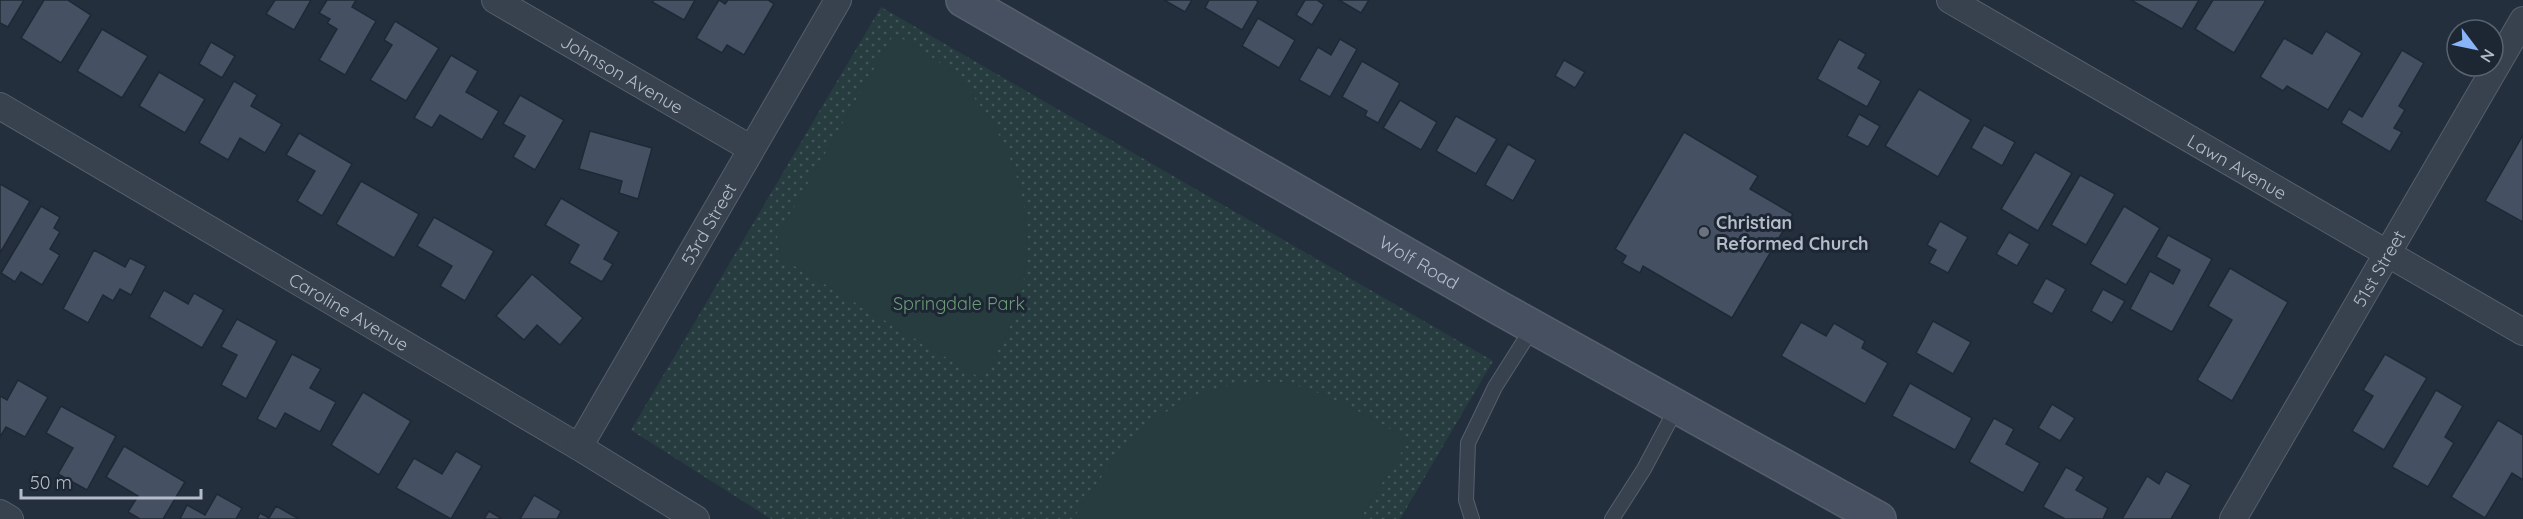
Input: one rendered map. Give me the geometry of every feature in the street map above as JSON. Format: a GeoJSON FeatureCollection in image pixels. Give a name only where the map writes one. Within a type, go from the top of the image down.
{"type":"FeatureCollection","features":[{"type":"Feature","properties":{"kind":"main road","name":"Wolf Road"},"geometry":{"type":"LineString","coordinates":[[963,0],[1533,327],[1879,519]]}},
{"type":"Feature","properties":{"kind":"street","name":"Johnson Avenue"},"geometry":{"type":"LineString","coordinates":[[495,0],[750,148]]}},
{"type":"Feature","properties":{"kind":"street","name":"53rd Street"},"geometry":{"type":"LineString","coordinates":[[579,447],[750,148],[838,0]]}},
{"type":"Feature","properties":{"kind":"street","name":"Lawn Avenue"},"geometry":{"type":"LineString","coordinates":[[1950,0],[2523,332]]}},
{"type":"Feature","properties":{"kind":"street","name":"51st Street"},"geometry":{"type":"LineString","coordinates":[[2233,519],[2386,252],[2523,20]]}},
{"type":"Feature","properties":{"kind":"street","name":"Caroline Avenue"},"geometry":{"type":"LineString","coordinates":[[0,106],[579,447],[696,519]]}},
{"type":"Feature","properties":{"kind":"street"},"geometry":{"type":"LineString","coordinates":[[0,513],[10,519]]}},
{"type":"Feature","properties":{"kind":"lane"},"geometry":{"type":"LineString","coordinates":[[1472,519],[1466,500],[1468,443],[1496,387],[1533,327]]}},
{"type":"Feature","properties":{"kind":"lane"},"geometry":{"type":"LineString","coordinates":[[1612,519],[1644,469],[1677,407]]}},
{"type":"Feature","properties":{"kind":"green space","name":"Springdale Park"},"geometry":{"type":"Polygon","coordinates":[[[881,7],[1493,361],[1400,519],[771,519],[631,430],[881,7]]]}},
{"type":"Feature","properties":{"kind":"green space"},"geometry":{"type":"Polygon","coordinates":[[[894,34],[938,62],[961,82],[980,105],[996,130],[1019,184],[1025,212],[1027,241],[1025,271],[1012,321],[982,379],[781,258],[777,237],[894,34]]]}},
{"type":"Feature","properties":{"kind":"green space"},"geometry":{"type":"Polygon","coordinates":[[[1250,382],[1287,383],[1319,393],[1409,440],[1360,519],[1080,519],[1075,516],[1116,459],[1148,426],[1166,412],[1214,389],[1250,382]]]}},
{"type":"Feature","properties":{"kind":"building"},"geometry":{"type":"Polygon","coordinates":[[[0,0],[24,0],[8,27],[0,23],[0,0]]]}},
{"type":"Feature","properties":{"kind":"building"},"geometry":{"type":"Polygon","coordinates":[[[44,0],[68,0],[91,15],[61,63],[21,38],[44,0]]]}},
{"type":"Feature","properties":{"kind":"building"},"geometry":{"type":"Polygon","coordinates":[[[275,0],[311,0],[294,30],[266,14],[275,0]]]}},
{"type":"Feature","properties":{"kind":"building"},"geometry":{"type":"Polygon","coordinates":[[[327,0],[356,0],[352,7],[376,21],[345,75],[319,60],[337,29],[327,23],[330,19],[319,13],[327,0]]]}},
{"type":"Feature","properties":{"kind":"building"},"geometry":{"type":"Polygon","coordinates":[[[654,0],[695,0],[684,20],[652,2],[654,0]]]}},
{"type":"Feature","properties":{"kind":"building"},"geometry":{"type":"Polygon","coordinates":[[[719,0],[725,4],[728,0],[768,0],[774,4],[744,55],[727,45],[722,53],[696,38],[719,0]]]}},
{"type":"Feature","properties":{"kind":"building"},"geometry":{"type":"Polygon","coordinates":[[[1164,0],[1192,0],[1185,12],[1164,0]]]}},
{"type":"Feature","properties":{"kind":"building"},"geometry":{"type":"Polygon","coordinates":[[[1209,0],[1256,0],[1258,2],[1242,30],[1205,8],[1209,0]]]}},
{"type":"Feature","properties":{"kind":"building"},"geometry":{"type":"Polygon","coordinates":[[[1305,0],[1317,0],[1324,5],[1312,25],[1296,15],[1305,0]]]}},
{"type":"Feature","properties":{"kind":"building"},"geometry":{"type":"Polygon","coordinates":[[[1339,0],[1369,0],[1361,13],[1339,0]]]}},
{"type":"Feature","properties":{"kind":"building"},"geometry":{"type":"Polygon","coordinates":[[[2131,0],[2199,0],[2182,29],[2131,0]]]}},
{"type":"Feature","properties":{"kind":"building"},"geometry":{"type":"Polygon","coordinates":[[[2213,0],[2266,0],[2234,53],[2195,29],[2213,0]]]}},
{"type":"Feature","properties":{"kind":"building"},"geometry":{"type":"Polygon","coordinates":[[[1258,18],[1295,40],[1279,68],[1242,46],[1258,18]]]}},
{"type":"Feature","properties":{"kind":"building"},"geometry":{"type":"Polygon","coordinates":[[[395,21],[439,48],[406,101],[370,80],[392,45],[384,40],[395,21]]]}},
{"type":"Feature","properties":{"kind":"building"},"geometry":{"type":"Polygon","coordinates":[[[102,29],[148,56],[122,98],[77,71],[102,29]]]}},
{"type":"Feature","properties":{"kind":"building"},"geometry":{"type":"Polygon","coordinates":[[[2326,31],[2362,53],[2328,110],[2287,86],[2283,91],[2260,77],[2284,38],[2312,54],[2326,31]]]}},
{"type":"Feature","properties":{"kind":"building"},"geometry":{"type":"Polygon","coordinates":[[[1340,39],[1357,49],[1330,97],[1299,80],[1318,47],[1331,55],[1340,39]]]}},
{"type":"Feature","properties":{"kind":"building"},"geometry":{"type":"Polygon","coordinates":[[[1839,39],[1866,54],[1858,68],[1881,81],[1867,107],[1817,79],[1839,39]]]}},
{"type":"Feature","properties":{"kind":"building"},"geometry":{"type":"Polygon","coordinates":[[[211,42],[235,56],[222,78],[199,64],[211,42]]]}},
{"type":"Feature","properties":{"kind":"building"},"geometry":{"type":"Polygon","coordinates":[[[2402,50],[2424,63],[2399,106],[2405,110],[2394,128],[2402,132],[2390,152],[2341,123],[2349,109],[2362,117],[2402,50]]]}},
{"type":"Feature","properties":{"kind":"building"},"geometry":{"type":"Polygon","coordinates":[[[451,55],[478,71],[466,92],[499,111],[482,140],[440,115],[432,128],[414,118],[451,55]]]}},
{"type":"Feature","properties":{"kind":"building"},"geometry":{"type":"Polygon","coordinates":[[[1564,60],[1585,72],[1575,88],[1555,76],[1564,60]]]}},
{"type":"Feature","properties":{"kind":"building"},"geometry":{"type":"Polygon","coordinates":[[[1362,61],[1400,83],[1378,123],[1365,116],[1367,111],[1342,97],[1362,61]]]}},
{"type":"Feature","properties":{"kind":"building"},"geometry":{"type":"Polygon","coordinates":[[[159,72],[205,99],[185,133],[139,106],[159,72]]]}},
{"type":"Feature","properties":{"kind":"building"},"geometry":{"type":"Polygon","coordinates":[[[234,81],[257,95],[251,106],[282,124],[265,153],[240,138],[228,160],[199,143],[234,81]]]}},
{"type":"Feature","properties":{"kind":"building"},"geometry":{"type":"Polygon","coordinates":[[[1919,89],[1971,120],[1938,177],[1885,146],[1919,89]]]}},
{"type":"Feature","properties":{"kind":"building"},"geometry":{"type":"Polygon","coordinates":[[[520,95],[564,120],[535,170],[513,157],[525,136],[503,124],[520,95]]]}},
{"type":"Feature","properties":{"kind":"building"},"geometry":{"type":"Polygon","coordinates":[[[1400,100],[1437,122],[1421,150],[1383,128],[1400,100]]]}},
{"type":"Feature","properties":{"kind":"building"},"geometry":{"type":"Polygon","coordinates":[[[1859,114],[1880,126],[1868,147],[1847,136],[1859,114]]]}},
{"type":"Feature","properties":{"kind":"building"},"geometry":{"type":"Polygon","coordinates":[[[1456,116],[1497,139],[1476,174],[1436,151],[1456,116]]]}},
{"type":"Feature","properties":{"kind":"building"},"geometry":{"type":"Polygon","coordinates":[[[1984,125],[2015,142],[2002,166],[1971,148],[1984,125]]]}},
{"type":"Feature","properties":{"kind":"building"},"geometry":{"type":"Polygon","coordinates":[[[590,131],[652,148],[638,199],[619,193],[622,181],[579,169],[590,131]]]}},
{"type":"Feature","properties":{"kind":"building","name":"Christian Reformed Church"},"geometry":{"type":"Polygon","coordinates":[[[1684,132],[1758,176],[1750,189],[1793,214],[1732,318],[1643,266],[1640,273],[1622,263],[1626,256],[1615,249],[1684,132]]]}},
{"type":"Feature","properties":{"kind":"building"},"geometry":{"type":"Polygon","coordinates":[[[299,133],[352,164],[322,216],[297,201],[315,171],[286,155],[299,133]]]}},
{"type":"Feature","properties":{"kind":"building"},"geometry":{"type":"Polygon","coordinates":[[[2523,135],[2523,222],[2485,201],[2523,135]]]}},
{"type":"Feature","properties":{"kind":"building"},"geometry":{"type":"Polygon","coordinates":[[[1508,144],[1536,160],[1513,201],[1485,185],[1508,144]]]}},
{"type":"Feature","properties":{"kind":"building"},"geometry":{"type":"Polygon","coordinates":[[[2035,152],[2072,173],[2038,231],[2001,209],[2035,152]]]}},
{"type":"Feature","properties":{"kind":"building"},"geometry":{"type":"Polygon","coordinates":[[[2080,175],[2115,194],[2086,245],[2051,225],[2080,175]]]}},
{"type":"Feature","properties":{"kind":"building"},"geometry":{"type":"Polygon","coordinates":[[[361,181],[419,214],[394,258],[336,224],[361,181]]]}},
{"type":"Feature","properties":{"kind":"building"},"geometry":{"type":"Polygon","coordinates":[[[0,184],[30,201],[0,253],[0,184]]]}},
{"type":"Feature","properties":{"kind":"building"},"geometry":{"type":"Polygon","coordinates":[[[561,198],[619,232],[604,259],[613,264],[602,282],[569,263],[579,245],[545,225],[561,198]]]}},
{"type":"Feature","properties":{"kind":"building"},"geometry":{"type":"Polygon","coordinates":[[[41,206],[60,217],[54,228],[60,232],[50,249],[60,255],[42,285],[21,272],[15,282],[1,273],[41,206]]]}},
{"type":"Feature","properties":{"kind":"building"},"geometry":{"type":"Polygon","coordinates":[[[2124,206],[2160,228],[2126,285],[2090,264],[2124,206]]]}},
{"type":"Feature","properties":{"kind":"building"},"geometry":{"type":"Polygon","coordinates":[[[434,217],[494,251],[465,301],[440,286],[452,266],[417,246],[434,217]]]}},
{"type":"Feature","properties":{"kind":"building"},"geometry":{"type":"Polygon","coordinates":[[[1940,221],[1968,237],[1948,273],[1929,263],[1936,250],[1927,245],[1940,221]]]}},
{"type":"Feature","properties":{"kind":"building"},"geometry":{"type":"Polygon","coordinates":[[[2009,232],[2030,244],[2017,266],[1996,254],[2009,232]]]}},
{"type":"Feature","properties":{"kind":"building"},"geometry":{"type":"Polygon","coordinates":[[[2168,235],[2212,259],[2172,332],[2130,309],[2150,271],[2173,284],[2180,270],[2156,257],[2168,235]]]}},
{"type":"Feature","properties":{"kind":"building"},"geometry":{"type":"Polygon","coordinates":[[[94,250],[125,267],[130,258],[146,266],[131,295],[120,289],[113,301],[103,295],[88,323],[63,309],[94,250]]]}},
{"type":"Feature","properties":{"kind":"building"},"geometry":{"type":"Polygon","coordinates":[[[2230,268],[2288,302],[2232,401],[2197,380],[2232,320],[2208,306],[2230,268]]]}},
{"type":"Feature","properties":{"kind":"building"},"geometry":{"type":"Polygon","coordinates":[[[532,274],[583,318],[560,345],[537,325],[524,340],[496,316],[532,274]]]}},
{"type":"Feature","properties":{"kind":"building"},"geometry":{"type":"Polygon","coordinates":[[[2046,278],[2066,289],[2052,314],[2032,303],[2046,278]]]}},
{"type":"Feature","properties":{"kind":"building"},"geometry":{"type":"Polygon","coordinates":[[[2103,289],[2125,301],[2112,323],[2091,311],[2103,289]]]}},
{"type":"Feature","properties":{"kind":"building"},"geometry":{"type":"Polygon","coordinates":[[[164,290],[188,304],[194,293],[224,310],[202,348],[149,317],[164,290]]]}},
{"type":"Feature","properties":{"kind":"building"},"geometry":{"type":"Polygon","coordinates":[[[237,319],[277,341],[246,399],[221,385],[237,355],[221,347],[237,319]]]}},
{"type":"Feature","properties":{"kind":"building"},"geometry":{"type":"Polygon","coordinates":[[[1933,321],[1971,342],[1953,374],[1916,353],[1933,321]]]}},
{"type":"Feature","properties":{"kind":"building"},"geometry":{"type":"Polygon","coordinates":[[[1801,322],[1826,336],[1834,323],[1865,341],[1862,348],[1888,363],[1865,404],[1781,356],[1801,322]]]}},
{"type":"Feature","properties":{"kind":"building"},"geometry":{"type":"Polygon","coordinates":[[[292,354],[321,369],[310,388],[336,402],[320,432],[285,413],[276,429],[257,419],[292,354]]]}},
{"type":"Feature","properties":{"kind":"building"},"geometry":{"type":"Polygon","coordinates":[[[2385,354],[2427,378],[2384,450],[2352,431],[2373,396],[2363,390],[2385,354]]]}},
{"type":"Feature","properties":{"kind":"building"},"geometry":{"type":"Polygon","coordinates":[[[18,380],[48,397],[25,437],[6,427],[0,437],[0,396],[7,400],[18,380]]]}},
{"type":"Feature","properties":{"kind":"building"},"geometry":{"type":"Polygon","coordinates":[[[1910,383],[1972,418],[1955,450],[1892,416],[1910,383]]]}},
{"type":"Feature","properties":{"kind":"building"},"geometry":{"type":"Polygon","coordinates":[[[2436,390],[2463,406],[2445,437],[2454,443],[2428,487],[2392,467],[2436,390]]]}},
{"type":"Feature","properties":{"kind":"building"},"geometry":{"type":"Polygon","coordinates":[[[363,392],[411,421],[379,475],[331,445],[363,392]]]}},
{"type":"Feature","properties":{"kind":"building"},"geometry":{"type":"Polygon","coordinates":[[[2052,404],[2075,418],[2060,441],[2038,428],[2052,404]]]}},
{"type":"Feature","properties":{"kind":"building"},"geometry":{"type":"Polygon","coordinates":[[[61,406],[116,436],[87,490],[58,474],[73,448],[46,433],[61,406]]]}},
{"type":"Feature","properties":{"kind":"building"},"geometry":{"type":"Polygon","coordinates":[[[1994,418],[2014,429],[2006,444],[2040,463],[2023,493],[1969,462],[1994,418]]]}},
{"type":"Feature","properties":{"kind":"building"},"geometry":{"type":"Polygon","coordinates":[[[2498,420],[2523,435],[2523,480],[2512,473],[2485,518],[2451,497],[2498,420]]]}},
{"type":"Feature","properties":{"kind":"building"},"geometry":{"type":"Polygon","coordinates":[[[124,446],[185,482],[163,519],[140,519],[128,512],[138,496],[106,477],[124,446]]]}},
{"type":"Feature","properties":{"kind":"building"},"geometry":{"type":"Polygon","coordinates":[[[456,451],[482,466],[451,519],[396,488],[414,458],[442,474],[456,451]]]}},
{"type":"Feature","properties":{"kind":"building"},"geometry":{"type":"Polygon","coordinates":[[[2066,467],[2084,477],[2076,490],[2108,508],[2103,519],[2065,519],[2043,507],[2066,467]]]}},
{"type":"Feature","properties":{"kind":"building"},"geometry":{"type":"Polygon","coordinates":[[[2166,471],[2191,485],[2171,519],[2122,519],[2147,476],[2159,484],[2166,471]]]}},
{"type":"Feature","properties":{"kind":"building"},"geometry":{"type":"Polygon","coordinates":[[[217,494],[242,508],[236,519],[180,519],[187,505],[205,515],[217,494]]]}},
{"type":"Feature","properties":{"kind":"building"},"geometry":{"type":"Polygon","coordinates":[[[534,495],[561,511],[557,519],[520,519],[534,495]]]}},
{"type":"Feature","properties":{"kind":"building"},"geometry":{"type":"Polygon","coordinates":[[[276,506],[299,519],[257,519],[260,513],[269,518],[276,506]]]}},
{"type":"Feature","properties":{"kind":"building"},"geometry":{"type":"Polygon","coordinates":[[[489,511],[502,519],[484,519],[489,511]]]}},
{"type":"Feature","properties":{"kind":"place","name":"Christian Reformed Church"},"geometry":{"type":"Point","coordinates":[1704,232]}}]}
